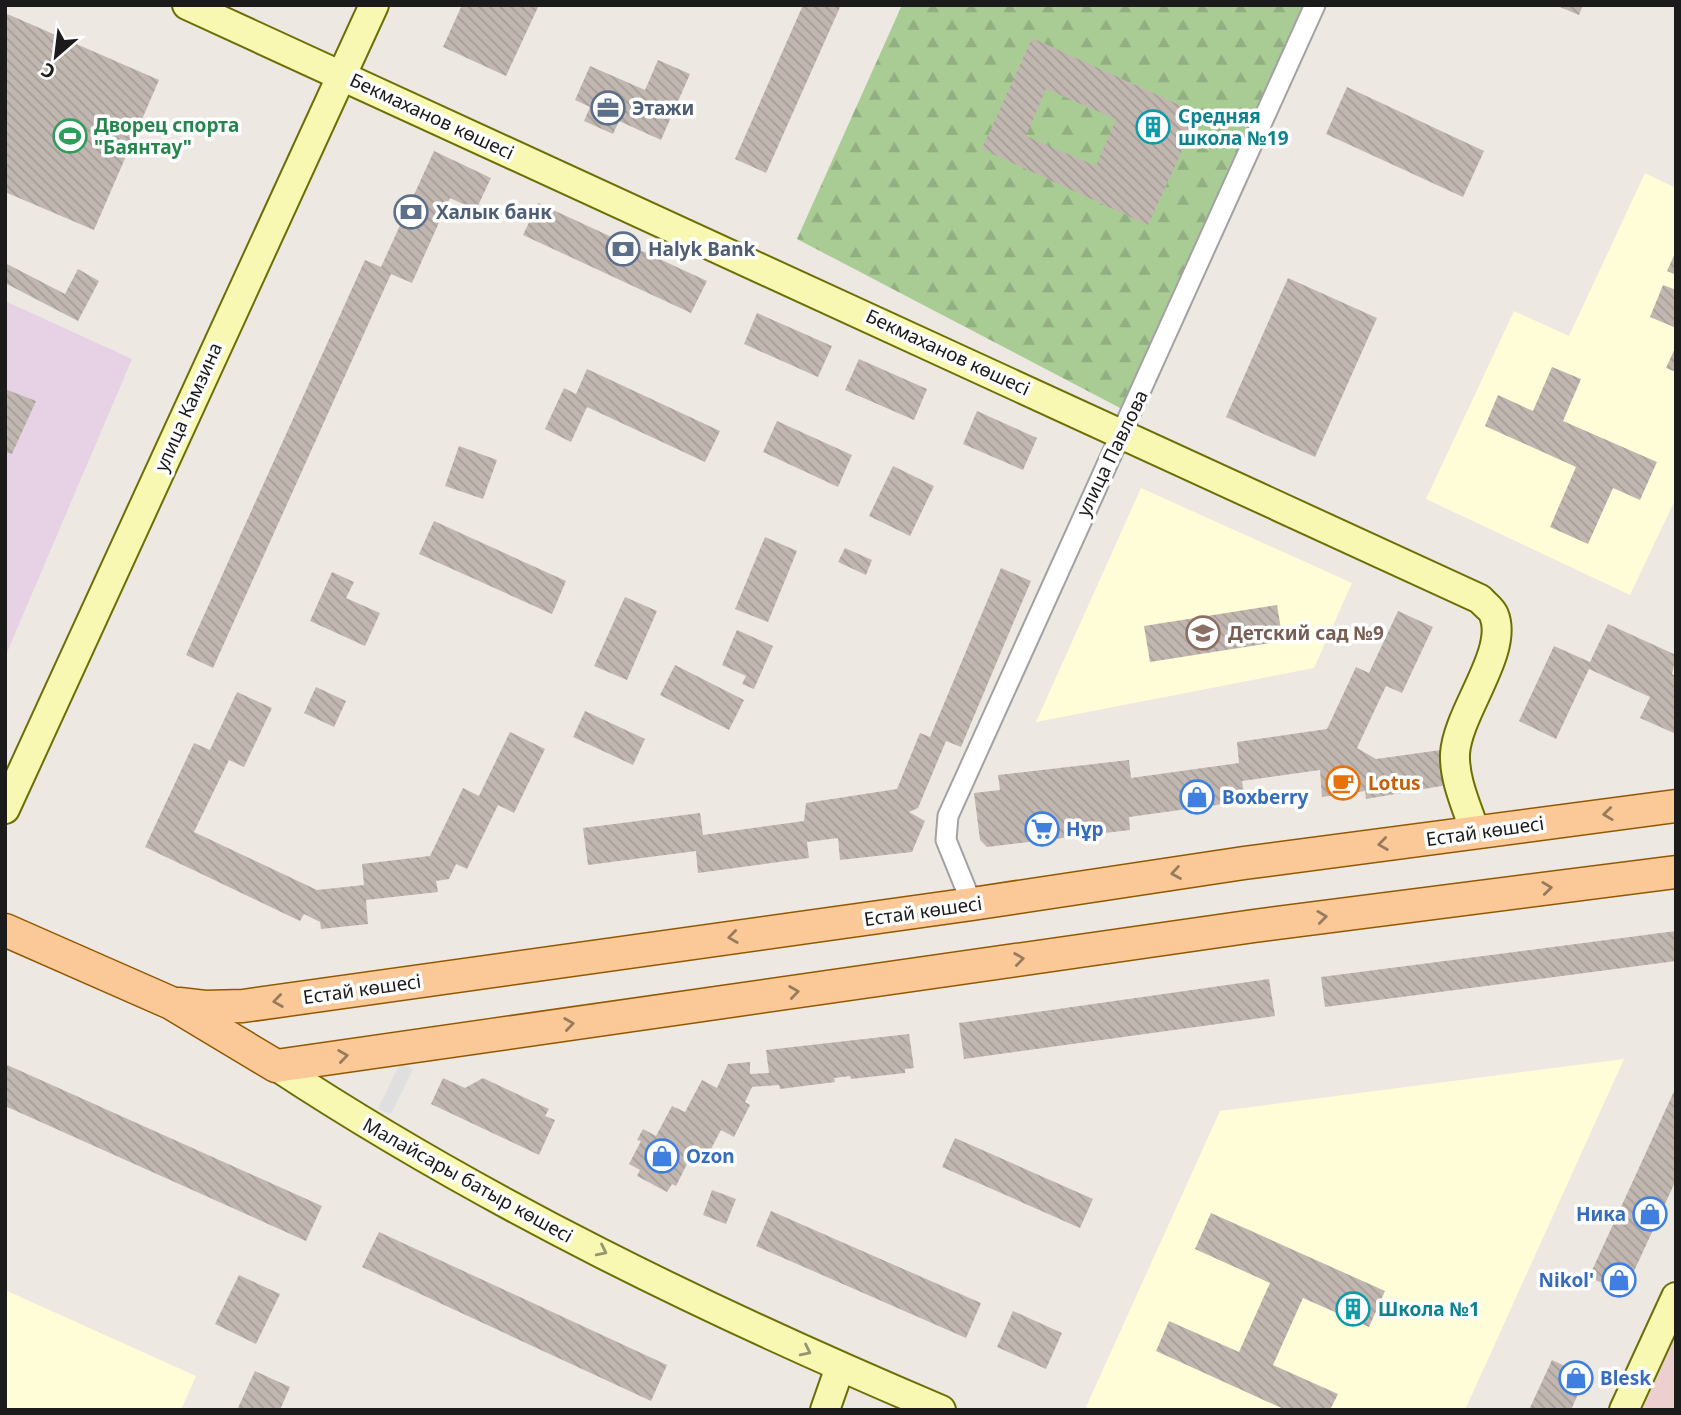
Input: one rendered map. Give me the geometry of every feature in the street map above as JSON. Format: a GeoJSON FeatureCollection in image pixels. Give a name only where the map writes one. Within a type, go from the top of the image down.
{"type":"FeatureCollection","features":[{"type":"Feature","properties":{"kind":"main road","name":"Естай көшесі"},"geometry":{"type":"LineString","coordinates":[[171,1003],[205,1007],[243,1006],[1676,806]]}},
{"type":"Feature","properties":{"kind":"main road"},"geometry":{"type":"LineString","coordinates":[[276,1066],[1254,926],[1676,872]]}},
{"type":"Feature","properties":{"kind":"main road","name":"Малайсары батыр көшесі"},"geometry":{"type":"LineString","coordinates":[[5,930],[171,1003],[276,1066]]}},
{"type":"Feature","properties":{"kind":"street","name":"Бекмаханов көшесі"},"geometry":{"type":"LineString","coordinates":[[187,5],[1480,599],[1494,614],[1496,626],[1488,667],[1464,716],[1455,754],[1457,776],[1475,832]]}},
{"type":"Feature","properties":{"kind":"street","name":"улица Камзина"},"geometry":{"type":"LineString","coordinates":[[5,809],[374,5]]}},
{"type":"Feature","properties":{"kind":"street","name":"улица Павлова"},"geometry":{"type":"LineString","coordinates":[[972,904],[946,840],[948,816],[1079,520],[1123,433],[1315,5]]}},
{"type":"Feature","properties":{"kind":"street","name":"Малайсары батыр көшесі"},"geometry":{"type":"LineString","coordinates":[[276,1066],[390,1140],[556,1229],[841,1367],[941,1410]]}},
{"type":"Feature","properties":{"kind":"street"},"geometry":{"type":"LineString","coordinates":[[1624,1410],[1676,1297]]}},
{"type":"Feature","properties":{"kind":"street"},"geometry":{"type":"LineString","coordinates":[[825,1410],[841,1367]]}},
{"type":"Feature","properties":{"kind":"shaded area"},"geometry":{"type":"Polygon","coordinates":[[[1645,173],[1676,188],[1676,498],[1630,595],[1426,499],[1514,311],[1569,336],[1645,173]]]}},
{"type":"Feature","properties":{"kind":"shaded area"},"geometry":{"type":"Polygon","coordinates":[[[5,301],[132,359],[5,657],[5,301]]]}},
{"type":"Feature","properties":{"kind":"shaded area","name":"Детский сад №9"},"geometry":{"type":"Polygon","coordinates":[[[1141,488],[1352,583],[1314,668],[1036,722],[1141,488]]]}},
{"type":"Feature","properties":{"kind":"shaded area"},"geometry":{"type":"Polygon","coordinates":[[[1624,1059],[1465,1410],[1092,1410],[1086,1407],[1220,1111],[1624,1059]]]}},
{"type":"Feature","properties":{"kind":"shaded area"},"geometry":{"type":"Polygon","coordinates":[[[400,1063],[413,1069],[391,1114],[378,1109],[400,1063]]]}},
{"type":"Feature","properties":{"kind":"shaded area"},"geometry":{"type":"Polygon","coordinates":[[[5,1290],[196,1376],[181,1410],[5,1410],[5,1290]]]}},
{"type":"Feature","properties":{"kind":"shaded area"},"geometry":{"type":"Polygon","coordinates":[[[1676,1336],[1676,1410],[1642,1410],[1676,1336]]]}},
{"type":"Feature","properties":{"kind":"green space"},"geometry":{"type":"Polygon","coordinates":[[[902,5],[1303,5],[1122,409],[797,239],[902,5]]]}},
{"type":"Feature","properties":{"kind":"building"},"geometry":{"type":"Polygon","coordinates":[[[462,5],[539,5],[506,76],[443,47],[462,5]]]}},
{"type":"Feature","properties":{"kind":"building"},"geometry":{"type":"Polygon","coordinates":[[[803,5],[841,5],[766,173],[735,159],[803,5]]]}},
{"type":"Feature","properties":{"kind":"building"},"geometry":{"type":"Polygon","coordinates":[[[1555,5],[1583,5],[1579,15],[1555,5]]]}},
{"type":"Feature","properties":{"kind":"building","name":"Дворец спорта \"Баянтау\""},"geometry":{"type":"Polygon","coordinates":[[[5,13],[159,80],[94,230],[5,192],[5,13]]]}},
{"type":"Feature","properties":{"kind":"building","name":"Средняя школа №19"},"geometry":{"type":"Polygon","coordinates":[[[1032,38],[1199,114],[1148,225],[982,149],[1032,38]],[[1046,89],[1026,136],[1096,166],[1116,119],[1046,89]]]}},
{"type":"Feature","properties":{"kind":"building"},"geometry":{"type":"Polygon","coordinates":[[[658,60],[690,74],[661,140],[619,121],[613,134],[584,121],[590,107],[575,100],[590,66],[645,90],[658,60]]]}},
{"type":"Feature","properties":{"kind":"building"},"geometry":{"type":"Polygon","coordinates":[[[1347,87],[1484,151],[1463,197],[1326,134],[1347,87]]]}},
{"type":"Feature","properties":{"kind":"building"},"geometry":{"type":"Polygon","coordinates":[[[434,151],[491,178],[476,210],[450,198],[412,283],[391,274],[213,668],[186,655],[365,260],[381,267],[434,151]]]}},
{"type":"Feature","properties":{"kind":"building"},"geometry":{"type":"Polygon","coordinates":[[[538,203],[707,281],[691,313],[523,235],[538,203]]]}},
{"type":"Feature","properties":{"kind":"building"},"geometry":{"type":"Polygon","coordinates":[[[1676,251],[1676,275],[1667,271],[1676,251]]]}},
{"type":"Feature","properties":{"kind":"building"},"geometry":{"type":"Polygon","coordinates":[[[5,263],[65,294],[78,269],[99,281],[78,321],[5,283],[5,263]]]}},
{"type":"Feature","properties":{"kind":"building"},"geometry":{"type":"Polygon","coordinates":[[[1288,278],[1377,318],[1315,457],[1226,417],[1288,278]]]}},
{"type":"Feature","properties":{"kind":"building"},"geometry":{"type":"Polygon","coordinates":[[[1663,285],[1676,290],[1676,328],[1650,317],[1663,285]]]}},
{"type":"Feature","properties":{"kind":"building"},"geometry":{"type":"Polygon","coordinates":[[[757,313],[832,346],[818,377],[744,344],[757,313]]]}},
{"type":"Feature","properties":{"kind":"building"},"geometry":{"type":"Polygon","coordinates":[[[1676,346],[1676,372],[1666,368],[1676,346]]]}},
{"type":"Feature","properties":{"kind":"building"},"geometry":{"type":"Polygon","coordinates":[[[859,359],[927,389],[914,420],[845,390],[859,359]]]}},
{"type":"Feature","properties":{"kind":"building"},"geometry":{"type":"Polygon","coordinates":[[[1552,367],[1581,379],[1563,421],[1657,462],[1640,500],[1613,488],[1588,544],[1550,527],[1576,467],[1485,426],[1498,395],[1533,411],[1552,367]]]}},
{"type":"Feature","properties":{"kind":"building"},"geometry":{"type":"Polygon","coordinates":[[[587,369],[720,431],[705,462],[587,407],[571,442],[545,429],[564,388],[576,394],[587,369]]]}},
{"type":"Feature","properties":{"kind":"building"},"geometry":{"type":"Polygon","coordinates":[[[5,389],[36,401],[12,454],[5,452],[5,389]]]}},
{"type":"Feature","properties":{"kind":"building"},"geometry":{"type":"Polygon","coordinates":[[[977,411],[1037,438],[1023,470],[963,444],[977,411]]]}},
{"type":"Feature","properties":{"kind":"building"},"geometry":{"type":"Polygon","coordinates":[[[777,421],[852,455],[838,487],[763,452],[777,421]]]}},
{"type":"Feature","properties":{"kind":"building"},"geometry":{"type":"Polygon","coordinates":[[[459,446],[497,460],[483,499],[445,486],[459,446]]]}},
{"type":"Feature","properties":{"kind":"building"},"geometry":{"type":"Polygon","coordinates":[[[893,466],[934,486],[910,536],[869,516],[893,466]]]}},
{"type":"Feature","properties":{"kind":"building"},"geometry":{"type":"Polygon","coordinates":[[[434,521],[566,581],[552,614],[419,554],[434,521]]]}},
{"type":"Feature","properties":{"kind":"building"},"geometry":{"type":"Polygon","coordinates":[[[765,537],[797,551],[768,622],[735,609],[765,537]]]}},
{"type":"Feature","properties":{"kind":"building"},"geometry":{"type":"Polygon","coordinates":[[[845,548],[872,560],[866,575],[838,562],[845,548]]]}},
{"type":"Feature","properties":{"kind":"building"},"geometry":{"type":"Polygon","coordinates":[[[1001,568],[1031,581],[961,747],[946,741],[918,808],[909,812],[925,821],[912,852],[840,860],[838,838],[807,842],[809,858],[698,873],[696,851],[588,865],[583,828],[700,813],[703,835],[804,821],[806,803],[897,789],[920,733],[930,737],[1001,568]]]}},
{"type":"Feature","properties":{"kind":"building"},"geometry":{"type":"Polygon","coordinates":[[[332,572],[354,582],[346,598],[380,613],[365,646],[310,621],[332,572]]]}},
{"type":"Feature","properties":{"kind":"building"},"geometry":{"type":"Polygon","coordinates":[[[625,597],[657,611],[627,680],[594,666],[625,597]]]}},
{"type":"Feature","properties":{"kind":"building"},"geometry":{"type":"Polygon","coordinates":[[[1277,605],[1283,641],[1150,662],[1144,626],[1277,605]]]}},
{"type":"Feature","properties":{"kind":"building"},"geometry":{"type":"Polygon","coordinates":[[[1398,611],[1433,627],[1402,693],[1386,686],[1357,748],[1376,759],[1441,750],[1447,785],[1366,799],[1365,791],[1322,797],[1320,770],[1242,781],[1245,801],[1129,817],[1130,830],[987,847],[980,840],[974,793],[1000,790],[998,775],[1129,760],[1131,778],[1239,763],[1237,742],[1327,729],[1356,667],[1369,673],[1398,611]]]}},
{"type":"Feature","properties":{"kind":"building"},"geometry":{"type":"Polygon","coordinates":[[[1608,624],[1676,655],[1672,674],[1676,676],[1676,734],[1640,718],[1650,697],[1589,669],[1556,739],[1519,721],[1554,646],[1590,662],[1608,624]]]}},
{"type":"Feature","properties":{"kind":"building"},"geometry":{"type":"Polygon","coordinates":[[[737,630],[773,646],[754,689],[742,684],[746,676],[722,665],[737,630]]]}},
{"type":"Feature","properties":{"kind":"building"},"geometry":{"type":"Polygon","coordinates":[[[675,665],[744,700],[729,730],[660,695],[675,665]]]}},
{"type":"Feature","properties":{"kind":"building"},"geometry":{"type":"Polygon","coordinates":[[[316,687],[346,701],[334,727],[304,713],[316,687]]]}},
{"type":"Feature","properties":{"kind":"building"},"geometry":{"type":"Polygon","coordinates":[[[237,692],[272,708],[244,767],[229,760],[194,832],[317,890],[364,885],[362,864],[430,856],[463,788],[479,796],[510,732],[545,749],[514,813],[498,805],[467,869],[456,864],[449,879],[436,881],[438,892],[366,900],[368,924],[321,929],[320,922],[304,914],[300,921],[145,847],[194,743],[210,750],[237,692]]]}},
{"type":"Feature","properties":{"kind":"building"},"geometry":{"type":"Polygon","coordinates":[[[585,711],[645,739],[633,765],[573,737],[585,711]]]}},
{"type":"Feature","properties":{"kind":"building"},"geometry":{"type":"Polygon","coordinates":[[[1676,931],[1676,961],[1325,1007],[1321,977],[1676,931]]]}},
{"type":"Feature","properties":{"kind":"building"},"geometry":{"type":"Polygon","coordinates":[[[1269,979],[1275,1016],[964,1059],[959,1023],[1269,979]]]}},
{"type":"Feature","properties":{"kind":"building"},"geometry":{"type":"Polygon","coordinates":[[[909,1034],[914,1068],[905,1069],[905,1073],[851,1079],[850,1076],[834,1078],[835,1082],[780,1089],[779,1085],[752,1087],[745,1102],[750,1105],[734,1137],[721,1130],[704,1162],[691,1156],[676,1186],[672,1184],[667,1192],[637,1176],[640,1170],[629,1164],[641,1141],[637,1140],[643,1129],[656,1136],[672,1106],[685,1112],[702,1080],[717,1088],[728,1064],[750,1062],[750,1074],[769,1073],[766,1050],[909,1034]]]}},
{"type":"Feature","properties":{"kind":"building"},"geometry":{"type":"Polygon","coordinates":[[[5,1064],[322,1206],[306,1241],[5,1106],[5,1064]]]}},
{"type":"Feature","properties":{"kind":"building"},"geometry":{"type":"Polygon","coordinates":[[[443,1078],[465,1088],[483,1078],[549,1109],[545,1116],[555,1120],[539,1155],[431,1104],[443,1078]]]}},
{"type":"Feature","properties":{"kind":"building"},"geometry":{"type":"Polygon","coordinates":[[[1676,1087],[1676,1180],[1624,1293],[1589,1277],[1676,1087]]]}},
{"type":"Feature","properties":{"kind":"building"},"geometry":{"type":"Polygon","coordinates":[[[955,1138],[1093,1199],[1080,1228],[942,1167],[955,1138]]]}},
{"type":"Feature","properties":{"kind":"building"},"geometry":{"type":"Polygon","coordinates":[[[712,1190],[736,1199],[726,1224],[703,1215],[712,1190]]]}},
{"type":"Feature","properties":{"kind":"building"},"geometry":{"type":"Polygon","coordinates":[[[771,1211],[981,1303],[966,1338],[756,1246],[771,1211]]]}},
{"type":"Feature","properties":{"kind":"building","name":"Школа №1"},"geometry":{"type":"Polygon","coordinates":[[[1211,1213],[1385,1291],[1369,1327],[1303,1298],[1273,1365],[1338,1394],[1330,1410],[1286,1410],[1156,1351],[1169,1321],[1239,1352],[1270,1283],[1195,1249],[1211,1213]]]}},
{"type":"Feature","properties":{"kind":"building"},"geometry":{"type":"Polygon","coordinates":[[[379,1232],[667,1365],[651,1401],[362,1267],[379,1232]]]}},
{"type":"Feature","properties":{"kind":"building"},"geometry":{"type":"Polygon","coordinates":[[[239,1275],[280,1294],[256,1344],[215,1324],[239,1275]]]}},
{"type":"Feature","properties":{"kind":"building"},"geometry":{"type":"Polygon","coordinates":[[[1013,1311],[1062,1333],[1046,1369],[997,1347],[1013,1311]]]}},
{"type":"Feature","properties":{"kind":"building"},"geometry":{"type":"Polygon","coordinates":[[[1552,1360],[1586,1376],[1571,1410],[1529,1410],[1552,1360]]]}},
{"type":"Feature","properties":{"kind":"building"},"geometry":{"type":"Polygon","coordinates":[[[255,1371],[290,1387],[280,1410],[237,1410],[255,1371]]]}},
{"type":"Feature","properties":{"kind":"place","name":"Этажи"},"geometry":{"type":"Point","coordinates":[608,108]}},
{"type":"Feature","properties":{"kind":"place","name":"Средняя школа №19"},"geometry":{"type":"Point","coordinates":[1153,127]}},
{"type":"Feature","properties":{"kind":"place","name":"Дворец спорта \"Баянтау\""},"geometry":{"type":"Point","coordinates":[70,136]}},
{"type":"Feature","properties":{"kind":"place","name":"Халык банк"},"geometry":{"type":"Point","coordinates":[411,212]}},
{"type":"Feature","properties":{"kind":"place","name":"Halyk Bank"},"geometry":{"type":"Point","coordinates":[623,249]}},
{"type":"Feature","properties":{"kind":"place","name":"Детский сад №9"},"geometry":{"type":"Point","coordinates":[1203,633]}},
{"type":"Feature","properties":{"kind":"place","name":"Lotus"},"geometry":{"type":"Point","coordinates":[1343,783]}},
{"type":"Feature","properties":{"kind":"place","name":"Boxberry"},"geometry":{"type":"Point","coordinates":[1197,797]}},
{"type":"Feature","properties":{"kind":"place","name":"Нұр"},"geometry":{"type":"Point","coordinates":[1042,829]}},
{"type":"Feature","properties":{"kind":"place","name":"Ozon"},"geometry":{"type":"Point","coordinates":[662,1156]}},
{"type":"Feature","properties":{"kind":"place","name":"Ника"},"geometry":{"type":"Point","coordinates":[1650,1214]}},
{"type":"Feature","properties":{"kind":"place","name":"Nikol'"},"geometry":{"type":"Point","coordinates":[1619,1280]}},
{"type":"Feature","properties":{"kind":"place","name":"Школа №1"},"geometry":{"type":"Point","coordinates":[1353,1309]}},
{"type":"Feature","properties":{"kind":"place","name":"Blesk"},"geometry":{"type":"Point","coordinates":[1576,1378]}}]}
